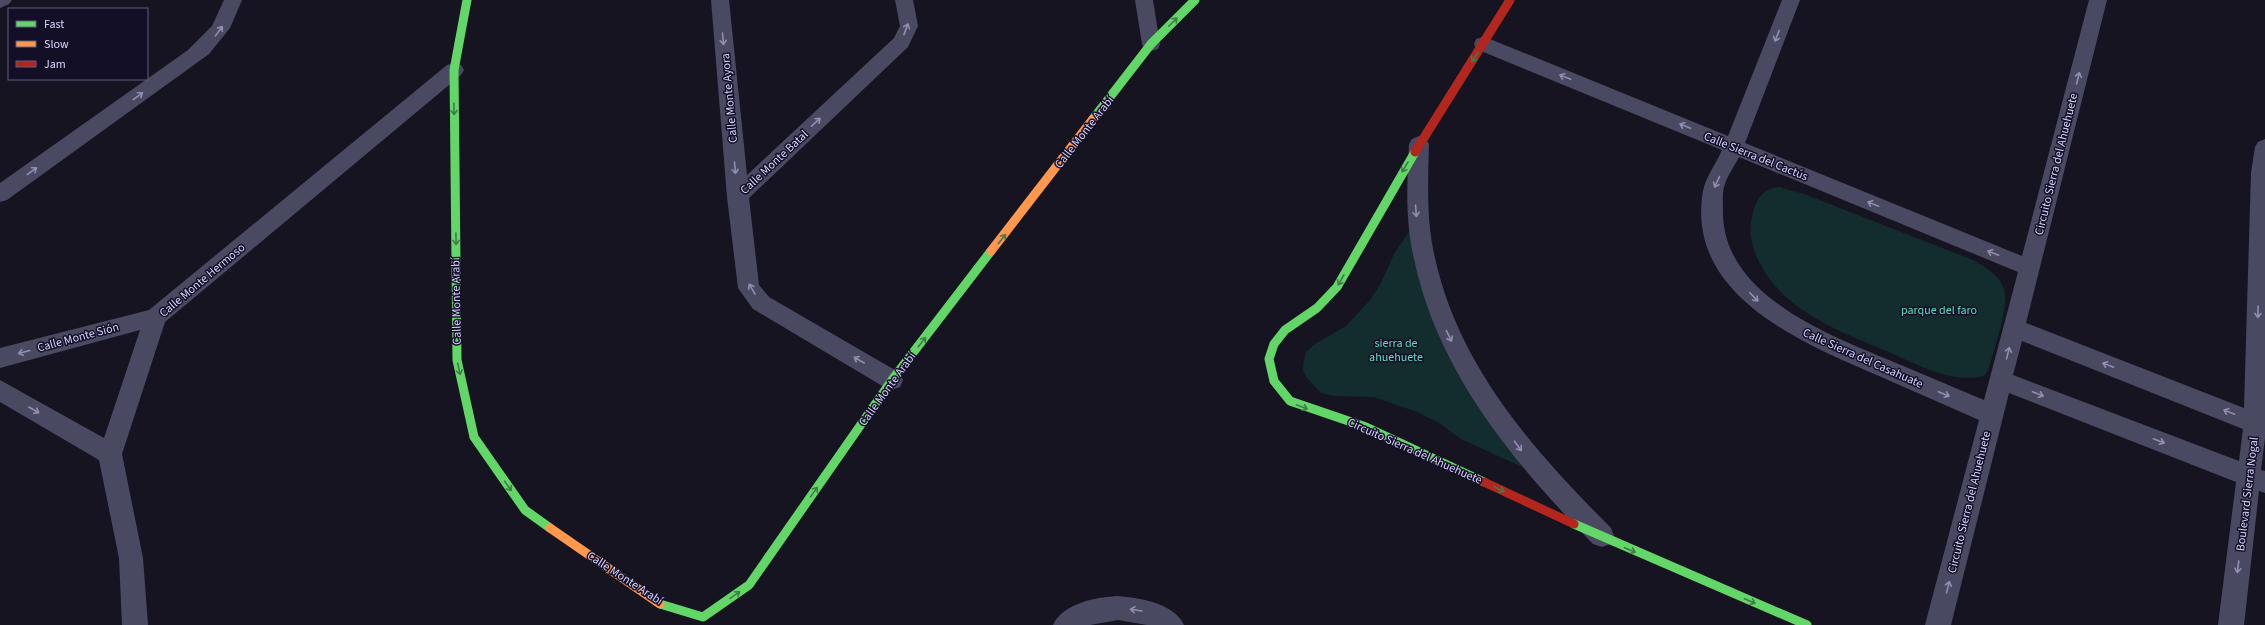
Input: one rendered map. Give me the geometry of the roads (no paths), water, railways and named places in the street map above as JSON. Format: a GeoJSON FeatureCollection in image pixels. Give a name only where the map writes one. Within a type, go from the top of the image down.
{"type":"FeatureCollection","features":[{"type":"Feature","properties":{"kind":"street"},"geometry":{"type":"LineString","coordinates":[[0,194],[201,50],[213,40],[223,26],[230,13],[233,0]]}},
{"type":"Feature","properties":{"kind":"street","name":"Calle Monte Arabí"},"geometry":{"type":"LineString","coordinates":[[467,0],[454,70],[457,360],[474,437],[525,510],[659,604],[703,617],[749,585],[892,380],[1151,44],[1195,0]]}},
{"type":"Feature","properties":{"kind":"street","name":"Calle Monte Ayora"},"geometry":{"type":"LineString","coordinates":[[720,0],[737,197]]}},
{"type":"Feature","properties":{"kind":"street","name":"Calle Monte Batal"},"geometry":{"type":"LineString","coordinates":[[892,380],[761,303],[749,288],[737,197],[901,42],[909,26],[904,0]]}},
{"type":"Feature","properties":{"kind":"street"},"geometry":{"type":"LineString","coordinates":[[1144,0],[1151,44]]}},
{"type":"Feature","properties":{"kind":"street","name":"Circuito Sierra del Ahuehuete"},"geometry":{"type":"LineString","coordinates":[[1510,0],[1419,144],[1337,287],[1318,308],[1285,330],[1274,344],[1270,360],[1274,381],[1286,397],[1300,406],[1366,427],[1605,539],[1807,625]]}},
{"type":"Feature","properties":{"kind":"street","name":"Calle Sierra del Casahuate"},"geometry":{"type":"LineString","coordinates":[[1791,0],[1734,146],[1713,190],[1712,226],[1720,252],[1735,277],[1760,304],[1786,322],[1818,341],[1991,414]]}},
{"type":"Feature","properties":{"kind":"street","name":"Circuito Sierra del Ahuehuete"},"geometry":{"type":"LineString","coordinates":[[1938,625],[1991,414],[2002,380],[2098,0]]}},
{"type":"Feature","properties":{"kind":"street","name":"Calle Sierra del Cactús"},"geometry":{"type":"LineString","coordinates":[[1483,44],[2030,268]]}},
{"type":"Feature","properties":{"kind":"street","name":"Calle Monte Hermoso"},"geometry":{"type":"LineString","coordinates":[[135,625],[131,558],[110,454],[156,317],[454,70]]}},
{"type":"Feature","properties":{"kind":"street","name":"Circuito Sierra del Ahuehuete"},"geometry":{"type":"LineString","coordinates":[[1419,144],[1415,178],[1416,214],[1421,252],[1432,291],[1447,332],[1468,373],[1490,409],[1526,457],[1563,499],[1605,539]]}},
{"type":"Feature","properties":{"kind":"street","name":"Boulevard Sierra Nogal"},"geometry":{"type":"LineString","coordinates":[[2231,625],[2257,479],[2260,425],[2261,173],[2265,147]]}},
{"type":"Feature","properties":{"kind":"street","name":"Calle Monte Sión"},"geometry":{"type":"LineString","coordinates":[[0,358],[156,317]]}},
{"type":"Feature","properties":{"kind":"street"},"geometry":{"type":"LineString","coordinates":[[2014,328],[2260,425]]}},
{"type":"Feature","properties":{"kind":"street"},"geometry":{"type":"LineString","coordinates":[[2002,380],[2257,479]]}},
{"type":"Feature","properties":{"kind":"street"},"geometry":{"type":"LineString","coordinates":[[0,390],[110,454]]}},
{"type":"Feature","properties":{"kind":"street"},"geometry":{"type":"LineString","coordinates":[[1066,625],[1090,613],[1114,608],[1140,610],[1163,619],[1171,625]]}},
{"type":"Feature","properties":{"kind":"park label","name":"parque del faro"},"geometry":{"type":"Point","coordinates":[1939,310]}},
{"type":"Feature","properties":{"kind":"park label","name":"sierra de ahuehuete"},"geometry":{"type":"Point","coordinates":[1396,350]}}]}
